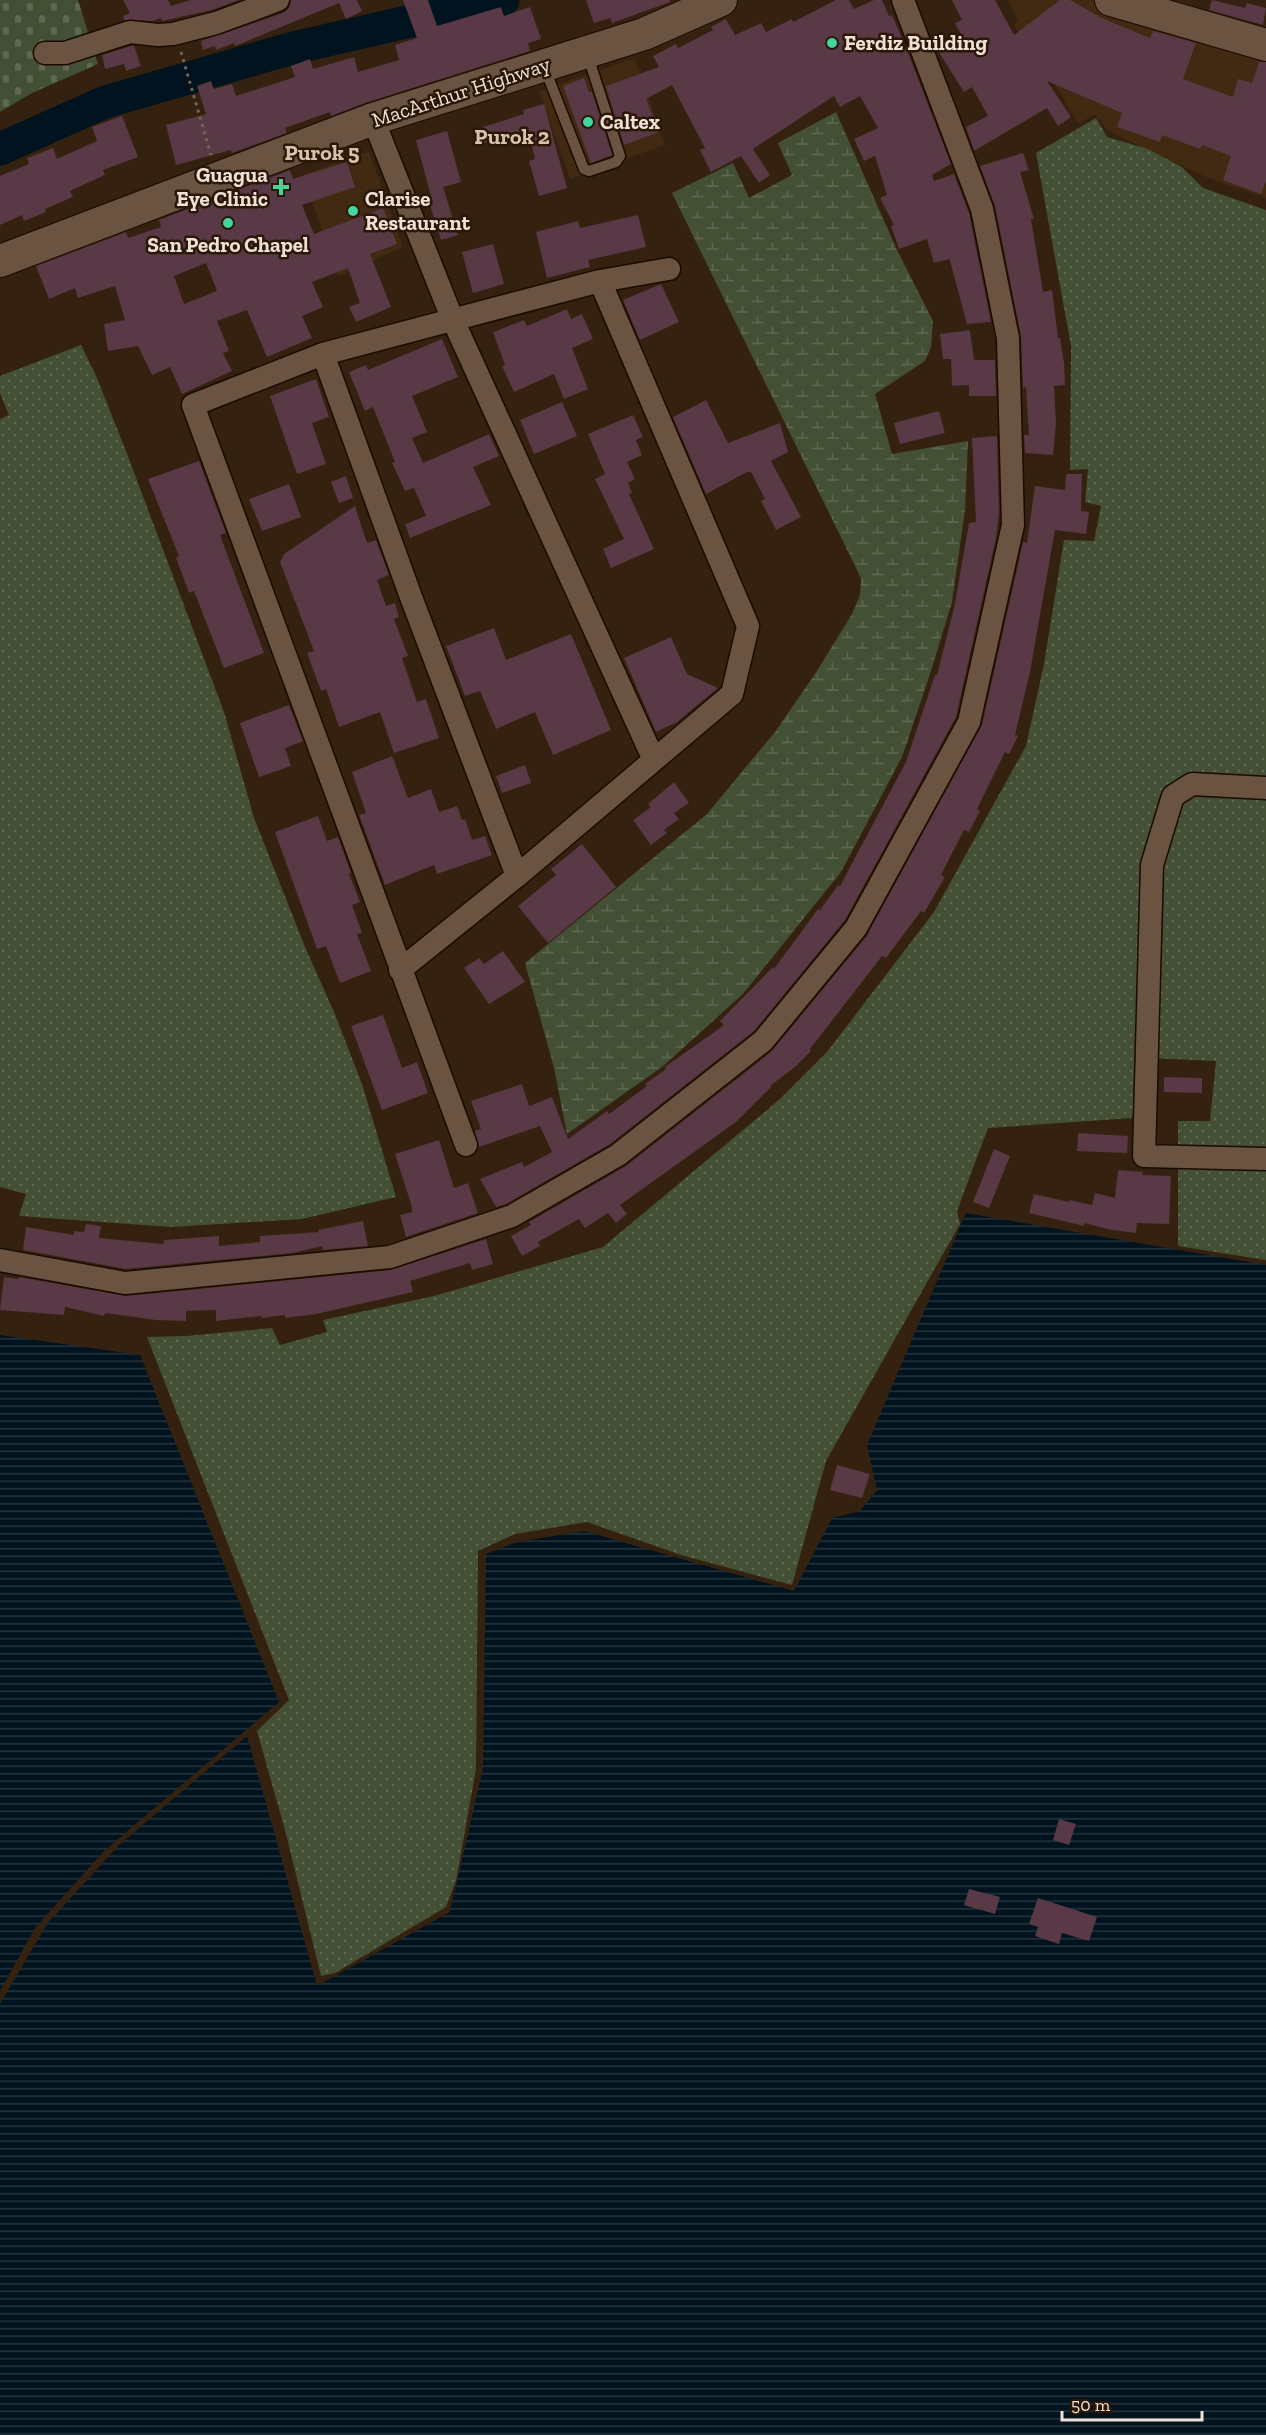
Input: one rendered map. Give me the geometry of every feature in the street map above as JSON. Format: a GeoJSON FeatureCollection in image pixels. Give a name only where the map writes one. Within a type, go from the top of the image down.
{"type":"FeatureCollection","features":[{"type":"Feature","properties":{"kind":"main road","name":"MacArthur Highway"},"geometry":{"type":"LineString","coordinates":[[0,261],[373,119],[644,34],[721,0]]}},
{"type":"Feature","properties":{"kind":"main road"},"geometry":{"type":"LineString","coordinates":[[1111,0],[1266,45]]}},
{"type":"Feature","properties":{"kind":"street"},"geometry":{"type":"LineString","coordinates":[[45,53],[65,53],[130,32],[173,34],[216,23],[278,0]]}},
{"type":"Feature","properties":{"kind":"street"},"geometry":{"type":"LineString","coordinates":[[0,1260],[125,1283],[390,1257],[512,1216],[618,1155],[764,1041],[856,928],[969,722],[1013,525],[1008,338],[982,208],[903,0]]}},
{"type":"Feature","properties":{"kind":"street"},"geometry":{"type":"LineString","coordinates":[[373,119],[452,318],[654,760]]}},
{"type":"Feature","properties":{"kind":"street"},"geometry":{"type":"LineString","coordinates":[[466,1145],[192,405],[323,354],[452,318],[600,281],[669,269]]}},
{"type":"Feature","properties":{"kind":"street"},"geometry":{"type":"LineString","coordinates":[[400,970],[517,876],[732,694],[748,626],[600,281]]}},
{"type":"Feature","properties":{"kind":"street"},"geometry":{"type":"LineString","coordinates":[[323,354],[411,597],[517,876]]}},
{"type":"Feature","properties":{"kind":"street"},"geometry":{"type":"LineString","coordinates":[[1266,788],[1192,784],[1173,796],[1164,820],[1152,865],[1144,1156],[1266,1158]]}},
{"type":"Feature","properties":{"kind":"lane"},"geometry":{"type":"LineString","coordinates":[[544,66],[581,165],[589,171],[616,162],[620,156],[587,52]]}},
{"type":"Feature","properties":{"kind":"path"},"geometry":{"type":"LineString","coordinates":[[182,54],[218,178]]}},
{"type":"Feature","properties":{"kind":"shaded area"},"geometry":{"type":"Polygon","coordinates":[[[1008,0],[1098,0],[1266,51],[1266,198],[1208,178],[1108,131],[1095,114],[1078,124],[1038,55],[1014,26],[1018,21],[1008,0]]]}},
{"type":"Feature","properties":{"kind":"shaded area"},"geometry":{"type":"Polygon","coordinates":[[[635,58],[665,145],[570,179],[539,91],[635,58]]]}},
{"type":"Feature","properties":{"kind":"shaded area","name":"Clarise Restaurant"},"geometry":{"type":"Polygon","coordinates":[[[369,151],[403,247],[338,277],[303,175],[369,151]]]}},
{"type":"Feature","properties":{"kind":"green space"},"geometry":{"type":"Polygon","coordinates":[[[0,0],[78,0],[98,64],[32,93],[0,112],[0,0]]]}},
{"type":"Feature","properties":{"kind":"green space"},"geometry":{"type":"Polygon","coordinates":[[[836,112],[897,250],[933,321],[931,347],[925,361],[875,394],[892,454],[968,441],[965,510],[952,602],[902,757],[841,872],[743,994],[662,1067],[567,1134],[554,1068],[525,963],[707,814],[775,732],[817,671],[852,614],[860,595],[861,578],[672,193],[733,163],[749,198],[792,175],[778,143],[836,112]]]}},
{"type":"Feature","properties":{"kind":"green space"},"geometry":{"type":"Polygon","coordinates":[[[1096,118],[1107,137],[1148,149],[1182,167],[1203,188],[1266,210],[1266,1260],[1178,1246],[1178,1121],[1210,1121],[1216,1061],[1149,1058],[1132,1118],[988,1128],[957,1211],[960,1224],[826,1461],[792,1585],[681,1555],[587,1522],[515,1534],[478,1551],[476,1769],[456,1881],[446,1907],[335,1973],[321,1976],[285,1830],[257,1731],[289,1700],[147,1337],[187,1336],[272,1328],[280,1345],[327,1332],[323,1320],[434,1296],[603,1247],[779,1100],[827,1052],[934,912],[1026,746],[1044,664],[1064,540],[1094,541],[1101,506],[1085,502],[1088,469],[1070,470],[1071,346],[1036,153],[1096,118]]]}},
{"type":"Feature","properties":{"kind":"green space"},"geometry":{"type":"Polygon","coordinates":[[[81,345],[97,378],[129,459],[224,712],[254,818],[362,1084],[396,1197],[302,1219],[171,1227],[19,1216],[26,1194],[0,1187],[0,419],[9,415],[0,393],[0,376],[81,345]]]}},
{"type":"Feature","properties":{"kind":"water"},"geometry":{"type":"Polygon","coordinates":[[[966,1213],[1266,1265],[1266,2435],[0,2435],[0,2004],[47,1924],[118,1846],[247,1736],[317,1986],[450,1912],[483,1768],[486,1554],[517,1542],[584,1531],[794,1591],[832,1518],[860,1511],[877,1490],[867,1445],[966,1213]]]}},
{"type":"Feature","properties":{"kind":"water"},"geometry":{"type":"Polygon","coordinates":[[[0,1335],[140,1355],[279,1702],[104,1851],[35,1928],[0,1991],[0,1335]]]}},
{"type":"Feature","properties":{"kind":"building"},"geometry":{"type":"Polygon","coordinates":[[[123,0],[168,0],[171,6],[191,0],[239,0],[212,10],[153,21],[124,20],[123,16],[130,13],[123,0]]]}},
{"type":"Feature","properties":{"kind":"building"},"geometry":{"type":"Polygon","coordinates":[[[291,0],[357,0],[362,11],[346,19],[339,3],[235,46],[234,43],[216,50],[215,46],[203,50],[201,41],[283,13],[289,8],[291,0]]]}},
{"type":"Feature","properties":{"kind":"building"},"geometry":{"type":"Polygon","coordinates":[[[403,0],[428,0],[437,26],[501,7],[504,16],[530,7],[541,39],[528,43],[530,51],[368,102],[331,116],[330,112],[285,128],[287,133],[232,153],[231,150],[176,165],[166,125],[206,114],[197,86],[211,81],[214,89],[232,84],[236,96],[295,77],[291,66],[310,59],[313,69],[354,57],[358,72],[399,60],[395,45],[417,38],[403,0]]]}},
{"type":"Feature","properties":{"kind":"building"},"geometry":{"type":"Polygon","coordinates":[[[586,0],[670,0],[670,2],[612,23],[610,18],[594,23],[586,0]]]}},
{"type":"Feature","properties":{"kind":"building"},"geometry":{"type":"Polygon","coordinates":[[[836,0],[849,0],[854,9],[874,0],[882,0],[889,16],[892,15],[951,164],[932,175],[934,181],[954,174],[969,213],[991,322],[967,324],[950,261],[949,259],[934,263],[927,239],[899,249],[891,226],[894,225],[880,198],[887,195],[875,156],[864,161],[854,139],[878,128],[860,96],[840,107],[834,96],[753,149],[770,175],[759,183],[741,156],[711,172],[700,150],[705,148],[672,85],[646,99],[659,132],[624,145],[606,86],[659,67],[653,56],[676,44],[678,48],[713,30],[711,27],[726,19],[735,35],[761,23],[766,32],[792,19],[793,22],[836,0]]]}},
{"type":"Feature","properties":{"kind":"building"},"geometry":{"type":"Polygon","coordinates":[[[952,0],[995,0],[1014,35],[1060,0],[1070,0],[1102,18],[1150,38],[1153,31],[1196,43],[1183,79],[1233,97],[1238,79],[1252,83],[1259,62],[1266,62],[1266,181],[1261,194],[1223,180],[1231,156],[1202,145],[1200,149],[1162,135],[1160,142],[1117,127],[1122,113],[1047,81],[1071,117],[1058,126],[1047,108],[974,151],[966,127],[988,116],[972,87],[964,92],[935,46],[961,34],[955,23],[962,20],[952,0]]]}},
{"type":"Feature","properties":{"kind":"building"},"geometry":{"type":"Polygon","coordinates":[[[1212,0],[1245,8],[1247,3],[1266,8],[1263,25],[1209,10],[1212,0]]]}},
{"type":"Feature","properties":{"kind":"building"},"geometry":{"type":"Polygon","coordinates":[[[134,46],[141,66],[126,71],[124,64],[105,69],[102,55],[134,46]]]}},
{"type":"Feature","properties":{"kind":"building","name":"Caltex"},"geometry":{"type":"Polygon","coordinates":[[[584,78],[589,92],[592,92],[612,155],[591,163],[563,86],[584,78]]]}},
{"type":"Feature","properties":{"kind":"building"},"geometry":{"type":"Polygon","coordinates":[[[544,104],[567,188],[539,196],[529,161],[535,159],[528,130],[484,143],[480,128],[524,114],[523,110],[544,104]]]}},
{"type":"Feature","properties":{"kind":"building"},"geometry":{"type":"Polygon","coordinates":[[[122,116],[138,157],[103,170],[105,175],[70,191],[73,197],[45,209],[46,212],[24,221],[22,215],[0,225],[0,176],[29,164],[27,158],[53,148],[57,159],[97,141],[92,127],[122,116]]]}},
{"type":"Feature","properties":{"kind":"building"},"geometry":{"type":"Polygon","coordinates":[[[447,131],[461,182],[443,187],[458,235],[441,240],[430,205],[433,204],[416,140],[447,131]]]}},
{"type":"Feature","properties":{"kind":"building"},"geometry":{"type":"Polygon","coordinates":[[[1023,153],[1029,170],[1020,172],[1034,219],[1031,219],[1043,292],[1052,290],[1058,338],[1060,338],[1064,363],[1065,385],[1054,386],[1056,423],[1053,455],[1025,453],[1024,435],[1029,435],[1026,387],[1023,388],[1021,336],[995,206],[980,166],[1023,153]]]}},
{"type":"Feature","properties":{"kind":"building"},"geometry":{"type":"Polygon","coordinates":[[[347,162],[355,187],[302,205],[314,234],[383,208],[397,244],[370,254],[391,307],[356,322],[349,307],[360,303],[348,268],[312,282],[323,307],[302,316],[312,338],[267,357],[247,310],[217,321],[229,351],[223,353],[232,371],[182,394],[170,367],[152,375],[138,346],[108,351],[104,324],[125,320],[115,286],[78,298],[75,288],[49,299],[36,266],[126,232],[128,238],[161,227],[159,220],[290,170],[293,179],[347,162]],[[206,263],[174,276],[184,304],[217,291],[206,263]]]}},
{"type":"Feature","properties":{"kind":"building"},"geometry":{"type":"Polygon","coordinates":[[[638,215],[646,247],[588,260],[590,267],[547,278],[536,232],[578,221],[580,228],[638,215]]]}},
{"type":"Feature","properties":{"kind":"building"},"geometry":{"type":"Polygon","coordinates":[[[493,244],[504,284],[473,293],[462,252],[493,244]]]}},
{"type":"Feature","properties":{"kind":"building"},"geometry":{"type":"Polygon","coordinates":[[[661,284],[679,322],[640,340],[623,300],[661,284]]]}},
{"type":"Feature","properties":{"kind":"building"},"geometry":{"type":"Polygon","coordinates":[[[567,309],[571,319],[582,314],[593,339],[572,348],[588,389],[564,399],[554,374],[514,392],[502,366],[505,365],[493,332],[524,320],[527,326],[567,309]]]}},
{"type":"Feature","properties":{"kind":"building"},"geometry":{"type":"Polygon","coordinates":[[[970,330],[974,360],[995,360],[996,396],[969,396],[969,385],[952,386],[951,359],[943,359],[940,334],[970,330]]]}},
{"type":"Feature","properties":{"kind":"building"},"geometry":{"type":"Polygon","coordinates":[[[442,339],[458,377],[412,396],[427,432],[412,438],[423,463],[489,434],[499,456],[473,467],[491,505],[410,538],[405,524],[426,516],[414,488],[405,491],[392,463],[395,462],[373,407],[365,411],[349,372],[366,365],[368,370],[442,339]]]}},
{"type":"Feature","properties":{"kind":"building"},"geometry":{"type":"Polygon","coordinates":[[[316,379],[329,417],[312,423],[326,464],[297,474],[270,396],[316,379]]]}},
{"type":"Feature","properties":{"kind":"building"},"geometry":{"type":"Polygon","coordinates":[[[706,400],[728,443],[780,423],[788,452],[771,461],[801,517],[776,530],[761,501],[765,499],[751,472],[706,494],[673,417],[706,400]]]}},
{"type":"Feature","properties":{"kind":"building"},"geometry":{"type":"Polygon","coordinates":[[[562,402],[577,436],[534,454],[520,420],[562,402]]]}},
{"type":"Feature","properties":{"kind":"building"},"geometry":{"type":"Polygon","coordinates":[[[939,411],[945,433],[900,444],[894,423],[939,411]]]}},
{"type":"Feature","properties":{"kind":"building"},"geometry":{"type":"Polygon","coordinates":[[[633,415],[643,437],[636,440],[642,455],[627,462],[635,479],[628,483],[632,493],[629,494],[654,549],[611,568],[603,549],[624,539],[595,479],[605,474],[588,434],[633,415]]]}},
{"type":"Feature","properties":{"kind":"building"},"geometry":{"type":"Polygon","coordinates":[[[997,436],[999,513],[996,538],[956,717],[845,920],[754,1031],[610,1144],[506,1204],[496,1207],[480,1179],[522,1162],[524,1167],[552,1152],[540,1126],[479,1147],[475,1131],[481,1129],[471,1101],[522,1084],[529,1106],[552,1097],[568,1139],[607,1111],[609,1114],[647,1086],[645,1084],[666,1069],[665,1067],[724,1025],[720,1021],[773,967],[774,969],[818,909],[820,910],[838,885],[840,886],[906,762],[935,675],[937,675],[954,608],[969,523],[976,522],[972,438],[997,436]]]}},
{"type":"Feature","properties":{"kind":"building"},"geometry":{"type":"Polygon","coordinates":[[[199,461],[226,533],[220,535],[264,653],[224,668],[194,591],[189,593],[176,558],[179,556],[148,479],[199,461]]]}},
{"type":"Feature","properties":{"kind":"building"},"geometry":{"type":"Polygon","coordinates":[[[1066,474],[1082,474],[1081,511],[1089,512],[1086,534],[1055,530],[1030,672],[1015,735],[1018,736],[1009,754],[1005,752],[977,809],[980,811],[969,832],[964,830],[941,875],[945,877],[924,913],[921,911],[886,958],[882,956],[810,1049],[811,1051],[770,1086],[736,1122],[620,1205],[627,1214],[616,1223],[608,1213],[585,1228],[579,1219],[538,1242],[540,1246],[522,1256],[511,1236],[531,1225],[529,1222],[626,1166],[771,1052],[866,937],[982,725],[1023,542],[1027,543],[1035,486],[1065,490],[1066,474]]]}},
{"type":"Feature","properties":{"kind":"building"},"geometry":{"type":"Polygon","coordinates":[[[346,476],[353,498],[339,503],[331,482],[346,476]]]}},
{"type":"Feature","properties":{"kind":"building"},"geometry":{"type":"Polygon","coordinates":[[[289,484],[301,517],[262,531],[249,499],[289,484]]]}},
{"type":"Feature","properties":{"kind":"building"},"geometry":{"type":"Polygon","coordinates":[[[355,506],[367,543],[376,540],[389,575],[377,580],[386,606],[395,603],[399,617],[394,619],[408,656],[402,658],[417,702],[426,699],[439,738],[394,753],[380,712],[339,727],[326,689],[321,691],[307,653],[314,651],[280,562],[284,554],[355,506]]]}},
{"type":"Feature","properties":{"kind":"building"},"geometry":{"type":"Polygon","coordinates":[[[494,628],[506,660],[571,634],[611,730],[553,755],[535,712],[496,729],[480,691],[465,696],[446,646],[494,628]]]}},
{"type":"Feature","properties":{"kind":"building"},"geometry":{"type":"Polygon","coordinates":[[[671,637],[687,674],[718,688],[677,722],[656,732],[624,658],[671,637]]]}},
{"type":"Feature","properties":{"kind":"building"},"geometry":{"type":"Polygon","coordinates":[[[289,705],[303,741],[285,748],[291,766],[259,777],[240,723],[289,705]]]}},
{"type":"Feature","properties":{"kind":"building"},"geometry":{"type":"Polygon","coordinates":[[[392,756],[408,798],[431,789],[439,812],[457,806],[462,820],[465,819],[472,840],[485,836],[492,855],[437,874],[434,865],[385,885],[359,815],[366,813],[352,772],[392,756]]]}},
{"type":"Feature","properties":{"kind":"building"},"geometry":{"type":"Polygon","coordinates":[[[525,765],[531,783],[502,793],[496,776],[525,765]]]}},
{"type":"Feature","properties":{"kind":"building"},"geometry":{"type":"Polygon","coordinates":[[[674,782],[689,803],[674,813],[679,819],[664,830],[667,833],[651,845],[633,820],[651,807],[648,804],[674,782]]]}},
{"type":"Feature","properties":{"kind":"building"},"geometry":{"type":"Polygon","coordinates":[[[318,816],[327,841],[338,837],[351,873],[349,874],[360,902],[352,905],[362,933],[357,934],[371,971],[340,983],[326,946],[317,949],[275,832],[318,816]]]}},
{"type":"Feature","properties":{"kind":"building"},"geometry":{"type":"Polygon","coordinates":[[[582,844],[616,887],[548,943],[518,906],[556,875],[551,869],[582,844]]]}},
{"type":"Feature","properties":{"kind":"building"},"geometry":{"type":"Polygon","coordinates":[[[503,951],[525,982],[489,1004],[464,968],[479,958],[484,964],[503,951]]]}},
{"type":"Feature","properties":{"kind":"building"},"geometry":{"type":"Polygon","coordinates":[[[383,1015],[402,1068],[417,1062],[428,1093],[382,1110],[351,1026],[383,1015]]]}},
{"type":"Feature","properties":{"kind":"building"},"geometry":{"type":"Polygon","coordinates":[[[1164,1077],[1202,1078],[1202,1093],[1164,1092],[1164,1077]]]}},
{"type":"Feature","properties":{"kind":"building"},"geometry":{"type":"Polygon","coordinates":[[[1078,1133],[1128,1136],[1127,1153],[1077,1151],[1078,1133]]]}},
{"type":"Feature","properties":{"kind":"building"},"geometry":{"type":"Polygon","coordinates":[[[439,1140],[454,1188],[468,1183],[478,1213],[406,1237],[400,1215],[412,1212],[412,1207],[395,1154],[439,1140]]]}},
{"type":"Feature","properties":{"kind":"building"},"geometry":{"type":"Polygon","coordinates":[[[994,1149],[1010,1156],[989,1208],[973,1202],[994,1149]]]}},
{"type":"Feature","properties":{"kind":"building"},"geometry":{"type":"Polygon","coordinates":[[[1118,1170],[1143,1172],[1142,1175],[1171,1176],[1169,1224],[1137,1223],[1136,1233],[1084,1223],[1084,1226],[1029,1213],[1034,1194],[1092,1205],[1095,1193],[1115,1198],[1118,1170]]]}},
{"type":"Feature","properties":{"kind":"building"},"geometry":{"type":"Polygon","coordinates":[[[363,1221],[368,1246],[323,1250],[322,1246],[293,1253],[126,1269],[23,1250],[26,1227],[74,1235],[74,1231],[84,1232],[86,1224],[101,1226],[99,1238],[163,1244],[164,1240],[219,1236],[219,1246],[260,1242],[260,1236],[319,1232],[318,1230],[363,1221]]]}},
{"type":"Feature","properties":{"kind":"building"},"geometry":{"type":"Polygon","coordinates":[[[486,1239],[493,1264],[472,1270],[470,1263],[410,1281],[413,1292],[316,1314],[285,1318],[285,1315],[262,1318],[261,1316],[216,1321],[216,1310],[186,1311],[186,1321],[156,1320],[105,1313],[104,1316],[65,1307],[64,1315],[0,1310],[4,1277],[19,1279],[19,1277],[126,1296],[391,1270],[486,1239]]]}},
{"type":"Feature","properties":{"kind":"building"},"geometry":{"type":"Polygon","coordinates":[[[837,1465],[870,1474],[862,1498],[830,1490],[837,1465]]]}},
{"type":"Feature","properties":{"kind":"building"},"geometry":{"type":"Polygon","coordinates":[[[1059,1819],[1076,1824],[1069,1845],[1053,1840],[1059,1819]]]}},
{"type":"Feature","properties":{"kind":"building"},"geometry":{"type":"Polygon","coordinates":[[[969,1889],[1000,1897],[995,1914],[964,1905],[969,1889]]]}},
{"type":"Feature","properties":{"kind":"building"},"geometry":{"type":"Polygon","coordinates":[[[1038,1898],[1097,1917],[1089,1941],[1062,1933],[1059,1944],[1035,1936],[1038,1927],[1029,1924],[1038,1898]]]}},
{"type":"Feature","properties":{"kind":"waterway"},"geometry":{"type":"LineString","coordinates":[[0,149],[105,102],[293,48],[503,0]]}},
{"type":"Feature","properties":{"kind":"place","name":"Ferdiz Building"},"geometry":{"type":"Point","coordinates":[832,43]}},
{"type":"Feature","properties":{"kind":"place","name":"Caltex"},"geometry":{"type":"Point","coordinates":[588,122]}},
{"type":"Feature","properties":{"kind":"place","name":"Guagua Eye Clinic"},"geometry":{"type":"Point","coordinates":[281,187]}},
{"type":"Feature","properties":{"kind":"place","name":"Clarise Restaurant"},"geometry":{"type":"Point","coordinates":[353,211]}},
{"type":"Feature","properties":{"kind":"place","name":"San Pedro Chapel"},"geometry":{"type":"Point","coordinates":[228,223]}},
{"type":"Feature","properties":{"kind":"district","name":"Purok 2"},"geometry":{"type":"Point","coordinates":[512,136]}},
{"type":"Feature","properties":{"kind":"district","name":"Purok 5"},"geometry":{"type":"Point","coordinates":[322,152]}}]}
